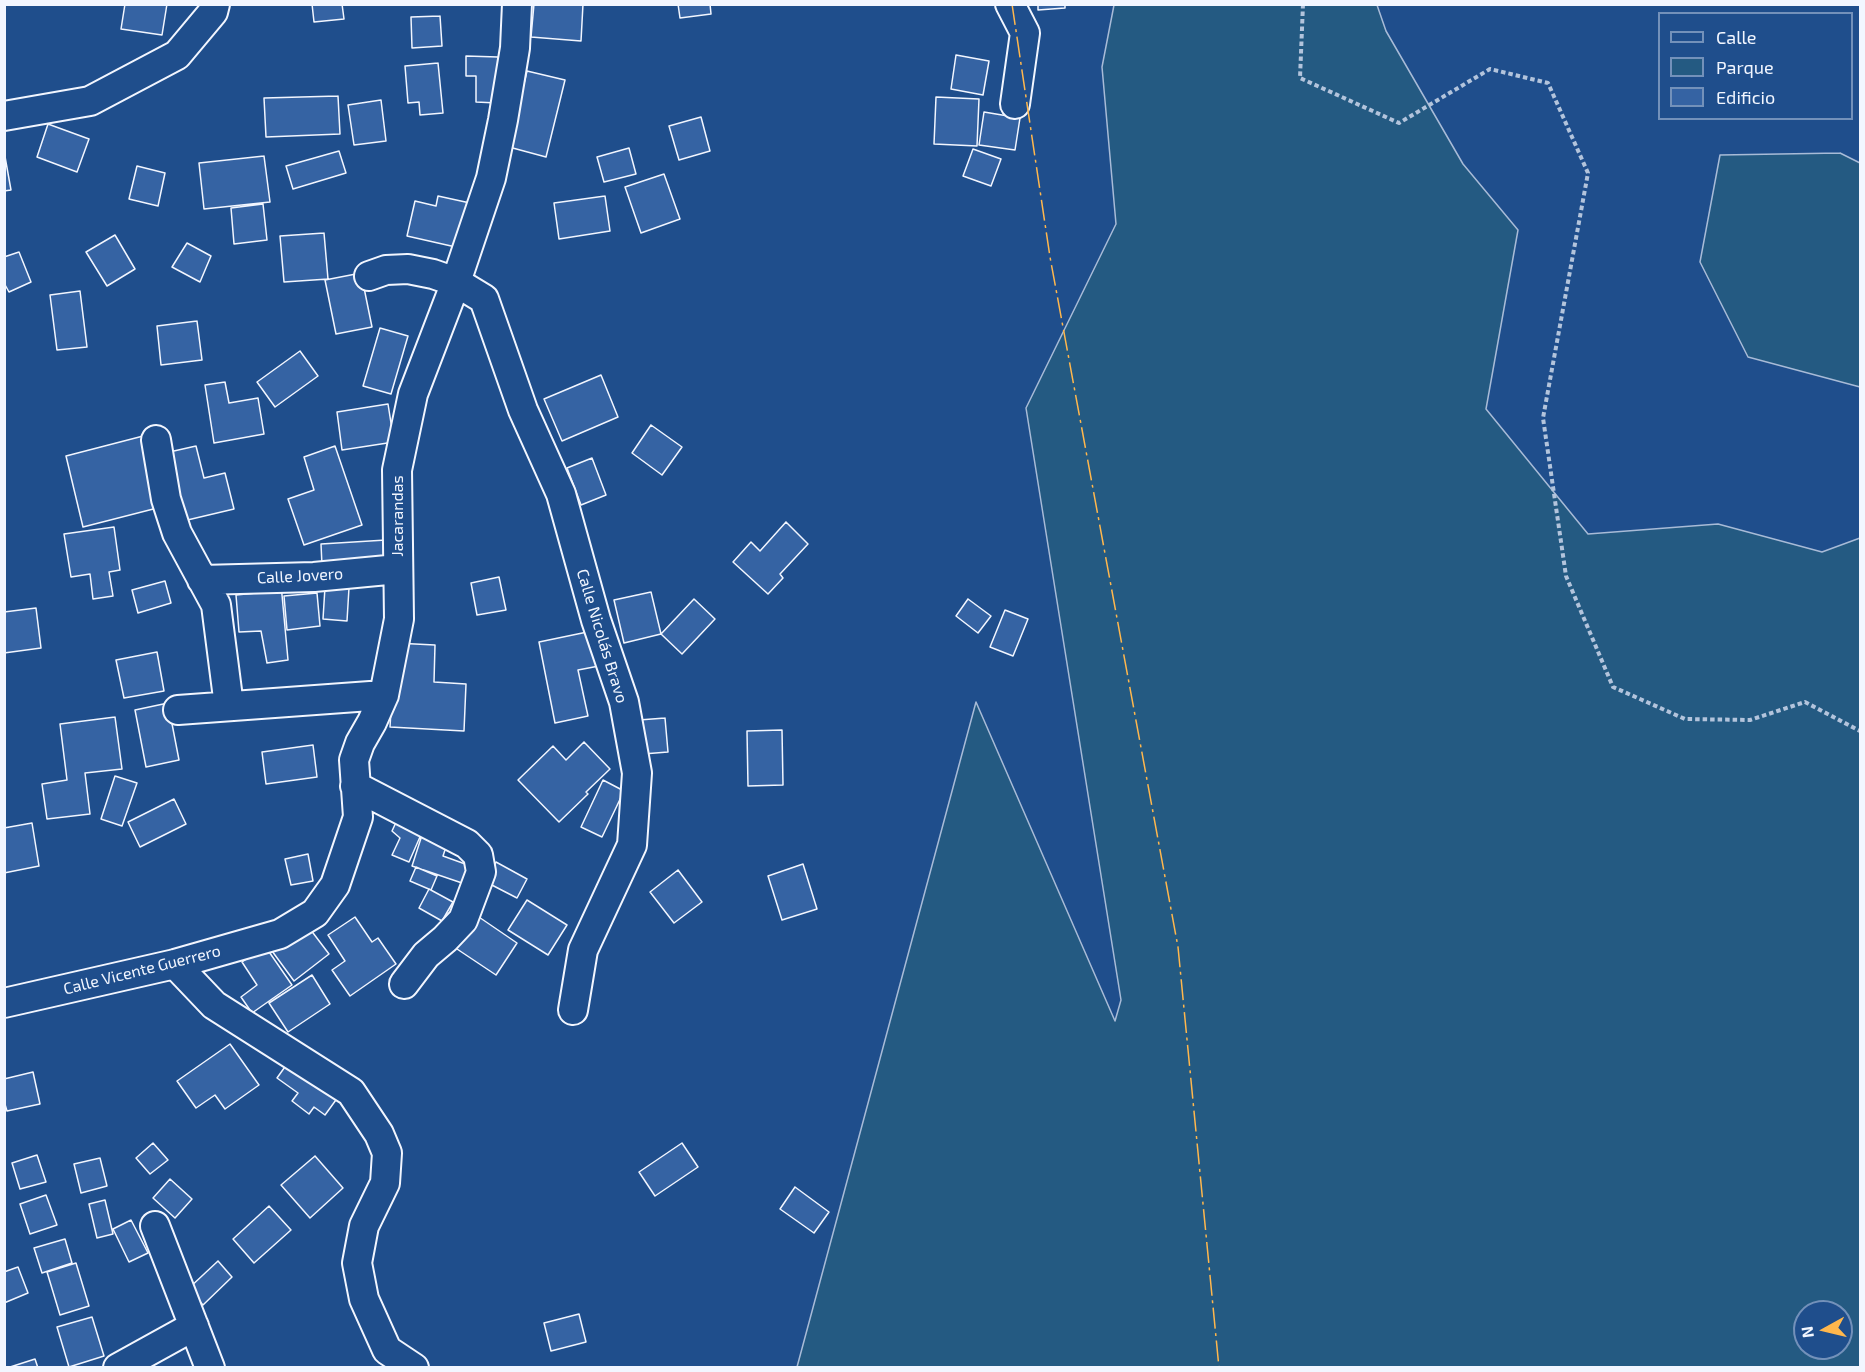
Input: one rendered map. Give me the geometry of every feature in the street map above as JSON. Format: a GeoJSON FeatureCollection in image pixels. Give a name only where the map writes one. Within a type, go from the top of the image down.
{"type":"FeatureCollection","features":[{"type":"Feature","properties":{"kind":"street"},"geometry":{"type":"LineString","coordinates":[[4,116],[90,101],[177,55],[213,12],[215,4]]}},
{"type":"Feature","properties":{"kind":"street","name":"Jacarandas"},"geometry":{"type":"LineString","coordinates":[[280,934],[315,913],[335,885],[358,817],[354,760],[384,695],[399,619],[397,470],[413,394],[456,282],[491,178],[515,48],[517,4]]}},
{"type":"Feature","properties":{"kind":"street"},"geometry":{"type":"LineString","coordinates":[[1010,4],[1025,33],[1015,104]]}},
{"type":"Feature","properties":{"kind":"street","name":"Calle Nicolás Bravo"},"geometry":{"type":"LineString","coordinates":[[369,276],[386,270],[408,269],[456,282],[484,299],[523,410],[561,494],[596,620],[624,702],[637,773],[632,845],[583,950],[573,1010]]}},
{"type":"Feature","properties":{"kind":"street"},"geometry":{"type":"LineString","coordinates":[[156,440],[166,499],[177,533],[216,605],[229,706]]}},
{"type":"Feature","properties":{"kind":"street","name":"Calle Jovero"},"geometry":{"type":"LineString","coordinates":[[202,580],[315,577],[398,569]]}},
{"type":"Feature","properties":{"kind":"street"},"geometry":{"type":"LineString","coordinates":[[178,710],[384,695]]}},
{"type":"Feature","properties":{"kind":"street"},"geometry":{"type":"LineString","coordinates":[[356,786],[467,844],[478,855],[481,872],[463,920],[426,955],[404,984]]}},
{"type":"Feature","properties":{"kind":"street","name":"Calle Vicente Guerrero"},"geometry":{"type":"LineString","coordinates":[[4,1003],[176,964],[280,934]]}},
{"type":"Feature","properties":{"kind":"street"},"geometry":{"type":"LineString","coordinates":[[176,964],[214,1005],[351,1092],[379,1134],[387,1153],[384,1183],[364,1226],[357,1263],[364,1299],[387,1350],[414,1368]]}},
{"type":"Feature","properties":{"kind":"street"},"geometry":{"type":"LineString","coordinates":[[155,1226],[210,1368]]}},
{"type":"Feature","properties":{"kind":"street"},"geometry":{"type":"LineString","coordinates":[[118,1368],[194,1326]]}},
{"type":"Feature","properties":{"kind":"path"},"geometry":{"type":"LineString","coordinates":[[1303,4],[1300,78],[1399,123],[1491,69],[1548,83],[1588,172],[1544,418],[1566,576],[1613,687],[1685,719],[1750,720],[1805,702],[1860,731]]}},
{"type":"Feature","properties":{"kind":"green space"},"geometry":{"type":"Polygon","coordinates":[[[1114,5],[1377,5],[1386,31],[1463,164],[1518,230],[1486,409],[1588,534],[1718,524],[1822,552],[1860,538],[1860,1367],[797,1367],[976,702],[1115,1021],[1121,1000],[1026,408],[1116,224],[1102,67],[1114,5]]]}},
{"type":"Feature","properties":{"kind":"green space"},"geometry":{"type":"Polygon","coordinates":[[[1840,153],[1860,163],[1860,387],[1748,357],[1700,262],[1720,155],[1840,153]]]}},
{"type":"Feature","properties":{"kind":"building"},"geometry":{"type":"Polygon","coordinates":[[[125,4],[167,4],[162,35],[121,29],[125,4]]]}},
{"type":"Feature","properties":{"kind":"building"},"geometry":{"type":"Polygon","coordinates":[[[312,4],[342,4],[344,19],[314,22],[312,4]]]}},
{"type":"Feature","properties":{"kind":"building"},"geometry":{"type":"Polygon","coordinates":[[[534,4],[583,4],[581,41],[531,37],[534,4]]]}},
{"type":"Feature","properties":{"kind":"building"},"geometry":{"type":"Polygon","coordinates":[[[678,4],[710,4],[711,14],[680,18],[678,4]]]}},
{"type":"Feature","properties":{"kind":"building"},"geometry":{"type":"Polygon","coordinates":[[[1038,4],[1065,4],[1065,8],[1038,10],[1038,4]]]}},
{"type":"Feature","properties":{"kind":"building"},"geometry":{"type":"Polygon","coordinates":[[[440,16],[442,46],[412,48],[411,17],[440,16]]]}},
{"type":"Feature","properties":{"kind":"building"},"geometry":{"type":"Polygon","coordinates":[[[956,55],[989,61],[983,95],[951,89],[956,55]]]}},
{"type":"Feature","properties":{"kind":"building"},"geometry":{"type":"Polygon","coordinates":[[[466,56],[498,57],[497,103],[476,102],[476,76],[466,76],[466,56]]]}},
{"type":"Feature","properties":{"kind":"building"},"geometry":{"type":"Polygon","coordinates":[[[438,63],[443,113],[420,115],[419,102],[408,103],[405,66],[438,63]]]}},
{"type":"Feature","properties":{"kind":"building"},"geometry":{"type":"Polygon","coordinates":[[[527,71],[565,80],[546,157],[509,147],[527,71]]]}},
{"type":"Feature","properties":{"kind":"building"},"geometry":{"type":"Polygon","coordinates":[[[338,96],[340,134],[266,137],[264,98],[338,96]]]}},
{"type":"Feature","properties":{"kind":"building"},"geometry":{"type":"Polygon","coordinates":[[[936,97],[979,99],[977,146],[934,144],[936,97]]]}},
{"type":"Feature","properties":{"kind":"building"},"geometry":{"type":"Polygon","coordinates":[[[381,100],[386,141],[354,145],[348,105],[381,100]]]}},
{"type":"Feature","properties":{"kind":"building"},"geometry":{"type":"Polygon","coordinates":[[[984,112],[1020,118],[1015,150],[979,145],[984,112]]]}},
{"type":"Feature","properties":{"kind":"building"},"geometry":{"type":"Polygon","coordinates":[[[701,117],[710,151],[679,160],[669,126],[701,117]]]}},
{"type":"Feature","properties":{"kind":"building"},"geometry":{"type":"Polygon","coordinates":[[[48,124],[89,139],[77,172],[37,157],[48,124]]]}},
{"type":"Feature","properties":{"kind":"building"},"geometry":{"type":"Polygon","coordinates":[[[629,148],[636,174],[604,182],[597,157],[629,148]]]}},
{"type":"Feature","properties":{"kind":"building"},"geometry":{"type":"Polygon","coordinates":[[[973,149],[1001,159],[991,186],[963,176],[973,149]]]}},
{"type":"Feature","properties":{"kind":"building"},"geometry":{"type":"Polygon","coordinates":[[[4,151],[11,190],[4,191],[4,151]]]}},
{"type":"Feature","properties":{"kind":"building"},"geometry":{"type":"Polygon","coordinates":[[[339,151],[346,173],[293,189],[286,166],[339,151]]]}},
{"type":"Feature","properties":{"kind":"building"},"geometry":{"type":"Polygon","coordinates":[[[264,156],[270,202],[204,209],[199,163],[264,156]]]}},
{"type":"Feature","properties":{"kind":"building"},"geometry":{"type":"Polygon","coordinates":[[[137,166],[165,173],[158,206],[129,199],[137,166]]]}},
{"type":"Feature","properties":{"kind":"building"},"geometry":{"type":"Polygon","coordinates":[[[664,174],[680,219],[641,233],[625,187],[664,174]]]}},
{"type":"Feature","properties":{"kind":"building"},"geometry":{"type":"Polygon","coordinates":[[[438,196],[470,203],[460,248],[407,236],[415,201],[436,206],[438,196]]]}},
{"type":"Feature","properties":{"kind":"building"},"geometry":{"type":"Polygon","coordinates":[[[605,196],[610,231],[559,239],[554,203],[605,196]]]}},
{"type":"Feature","properties":{"kind":"building"},"geometry":{"type":"Polygon","coordinates":[[[263,204],[267,240],[234,244],[231,208],[263,204]]]}},
{"type":"Feature","properties":{"kind":"building"},"geometry":{"type":"Polygon","coordinates":[[[324,233],[328,279],[284,282],[280,236],[324,233]]]}},
{"type":"Feature","properties":{"kind":"building"},"geometry":{"type":"Polygon","coordinates":[[[115,235],[135,269],[107,286],[86,252],[115,235]]]}},
{"type":"Feature","properties":{"kind":"building"},"geometry":{"type":"Polygon","coordinates":[[[187,243],[211,256],[200,282],[172,267],[187,243]]]}},
{"type":"Feature","properties":{"kind":"building"},"geometry":{"type":"Polygon","coordinates":[[[19,252],[31,282],[9,292],[4,283],[4,257],[19,252]]]}},
{"type":"Feature","properties":{"kind":"building"},"geometry":{"type":"Polygon","coordinates":[[[361,273],[372,327],[336,334],[325,280],[361,273]]]}},
{"type":"Feature","properties":{"kind":"building"},"geometry":{"type":"Polygon","coordinates":[[[80,291],[87,347],[57,350],[50,295],[80,291]]]}},
{"type":"Feature","properties":{"kind":"building"},"geometry":{"type":"Polygon","coordinates":[[[197,321],[202,360],[161,365],[157,326],[197,321]]]}},
{"type":"Feature","properties":{"kind":"building"},"geometry":{"type":"Polygon","coordinates":[[[380,328],[408,336],[391,394],[363,386],[380,328]]]}},
{"type":"Feature","properties":{"kind":"building"},"geometry":{"type":"Polygon","coordinates":[[[300,351],[318,376],[275,407],[257,382],[300,351]]]}},
{"type":"Feature","properties":{"kind":"building"},"geometry":{"type":"Polygon","coordinates":[[[601,375],[618,417],[562,441],[544,399],[601,375]]]}},
{"type":"Feature","properties":{"kind":"building"},"geometry":{"type":"Polygon","coordinates":[[[225,382],[229,403],[258,398],[264,434],[214,443],[205,385],[225,382]]]}},
{"type":"Feature","properties":{"kind":"building"},"geometry":{"type":"Polygon","coordinates":[[[388,404],[394,442],[342,450],[337,412],[388,404]]]}},
{"type":"Feature","properties":{"kind":"building"},"geometry":{"type":"Polygon","coordinates":[[[651,425],[682,447],[662,475],[632,453],[651,425]]]}},
{"type":"Feature","properties":{"kind":"building"},"geometry":{"type":"Polygon","coordinates":[[[147,435],[165,506],[83,527],[66,456],[147,435]]]}},
{"type":"Feature","properties":{"kind":"building"},"geometry":{"type":"Polygon","coordinates":[[[196,446],[204,478],[225,473],[234,509],[179,522],[165,453],[196,446]]]}},
{"type":"Feature","properties":{"kind":"building"},"geometry":{"type":"Polygon","coordinates":[[[335,446],[362,525],[304,545],[288,499],[314,490],[304,457],[335,446]]]}},
{"type":"Feature","properties":{"kind":"building"},"geometry":{"type":"Polygon","coordinates":[[[592,458],[606,495],[581,505],[567,468],[592,458]]]}},
{"type":"Feature","properties":{"kind":"building"},"geometry":{"type":"Polygon","coordinates":[[[786,522],[808,544],[780,574],[783,578],[768,594],[733,562],[751,542],[760,551],[786,522]]]}},
{"type":"Feature","properties":{"kind":"building"},"geometry":{"type":"Polygon","coordinates":[[[114,527],[120,570],[109,572],[113,596],[93,599],[90,574],[71,577],[64,534],[114,527]]]}},
{"type":"Feature","properties":{"kind":"building"},"geometry":{"type":"Polygon","coordinates":[[[386,540],[387,562],[322,566],[321,544],[386,540]]]}},
{"type":"Feature","properties":{"kind":"building"},"geometry":{"type":"Polygon","coordinates":[[[499,577],[506,610],[477,615],[471,583],[499,577]]]}},
{"type":"Feature","properties":{"kind":"building"},"geometry":{"type":"Polygon","coordinates":[[[165,581],[171,603],[138,613],[132,590],[165,581]]]}},
{"type":"Feature","properties":{"kind":"building"},"geometry":{"type":"Polygon","coordinates":[[[281,584],[288,660],[267,663],[261,631],[239,632],[236,595],[256,593],[256,586],[281,584]]]}},
{"type":"Feature","properties":{"kind":"building"},"geometry":{"type":"Polygon","coordinates":[[[325,587],[349,588],[347,621],[323,619],[325,587]]]}},
{"type":"Feature","properties":{"kind":"building"},"geometry":{"type":"Polygon","coordinates":[[[651,592],[661,634],[624,643],[614,600],[651,592]]]}},
{"type":"Feature","properties":{"kind":"building"},"geometry":{"type":"Polygon","coordinates":[[[317,593],[320,626],[287,630],[284,596],[317,593]]]}},
{"type":"Feature","properties":{"kind":"building"},"geometry":{"type":"Polygon","coordinates":[[[694,599],[715,619],[682,654],[661,634],[694,599]]]}},
{"type":"Feature","properties":{"kind":"building"},"geometry":{"type":"Polygon","coordinates":[[[968,599],[991,616],[978,633],[956,616],[968,599]]]}},
{"type":"Feature","properties":{"kind":"building"},"geometry":{"type":"Polygon","coordinates":[[[36,608],[41,648],[4,653],[4,612],[36,608]]]}},
{"type":"Feature","properties":{"kind":"building"},"geometry":{"type":"Polygon","coordinates":[[[1005,610],[1028,619],[1013,656],[990,647],[1005,610]]]}},
{"type":"Feature","properties":{"kind":"building"},"geometry":{"type":"Polygon","coordinates":[[[592,631],[599,666],[578,670],[588,716],[555,723],[539,642],[592,631]]]}},
{"type":"Feature","properties":{"kind":"building"},"geometry":{"type":"Polygon","coordinates":[[[395,643],[435,645],[434,682],[466,684],[464,731],[390,727],[395,643]]]}},
{"type":"Feature","properties":{"kind":"building"},"geometry":{"type":"Polygon","coordinates":[[[157,652],[164,691],[124,698],[116,660],[157,652]]]}},
{"type":"Feature","properties":{"kind":"building"},"geometry":{"type":"Polygon","coordinates":[[[168,703],[179,760],[146,767],[135,710],[168,703]]]}},
{"type":"Feature","properties":{"kind":"building"},"geometry":{"type":"Polygon","coordinates":[[[115,717],[122,769],[85,773],[90,814],[47,819],[42,784],[67,780],[60,724],[115,717]]]}},
{"type":"Feature","properties":{"kind":"building"},"geometry":{"type":"Polygon","coordinates":[[[665,718],[668,752],[643,754],[639,720],[665,718]]]}},
{"type":"Feature","properties":{"kind":"building"},"geometry":{"type":"Polygon","coordinates":[[[782,730],[783,785],[748,786],[747,731],[782,730]]]}},
{"type":"Feature","properties":{"kind":"building"},"geometry":{"type":"Polygon","coordinates":[[[584,742],[610,769],[559,822],[518,780],[553,746],[566,760],[584,742]]]}},
{"type":"Feature","properties":{"kind":"building"},"geometry":{"type":"Polygon","coordinates":[[[313,745],[317,777],[266,784],[262,752],[313,745]]]}},
{"type":"Feature","properties":{"kind":"building"},"geometry":{"type":"Polygon","coordinates":[[[115,776],[137,783],[122,826],[101,819],[115,776]]]}},
{"type":"Feature","properties":{"kind":"building"},"geometry":{"type":"Polygon","coordinates":[[[603,780],[624,791],[602,837],[581,827],[603,780]]]}},
{"type":"Feature","properties":{"kind":"building"},"geometry":{"type":"Polygon","coordinates":[[[174,799],[186,824],[140,847],[128,822],[174,799]]]}},
{"type":"Feature","properties":{"kind":"building"},"geometry":{"type":"Polygon","coordinates":[[[398,818],[423,830],[409,862],[392,855],[400,838],[392,831],[398,818]]]}},
{"type":"Feature","properties":{"kind":"building"},"geometry":{"type":"Polygon","coordinates":[[[32,823],[39,866],[4,873],[4,828],[32,823]]]}},
{"type":"Feature","properties":{"kind":"building"},"geometry":{"type":"Polygon","coordinates":[[[423,832],[448,841],[443,856],[468,865],[462,883],[412,866],[423,832]]]}},
{"type":"Feature","properties":{"kind":"building"},"geometry":{"type":"Polygon","coordinates":[[[308,854],[313,881],[291,885],[285,859],[308,854]]]}},
{"type":"Feature","properties":{"kind":"building"},"geometry":{"type":"Polygon","coordinates":[[[496,862],[527,879],[517,898],[486,882],[496,862]]]}},
{"type":"Feature","properties":{"kind":"building"},"geometry":{"type":"Polygon","coordinates":[[[803,864],[817,909],[782,920],[768,876],[803,864]]]}},
{"type":"Feature","properties":{"kind":"building"},"geometry":{"type":"Polygon","coordinates":[[[416,867],[437,876],[431,890],[410,881],[416,867]]]}},
{"type":"Feature","properties":{"kind":"building"},"geometry":{"type":"Polygon","coordinates":[[[678,870],[702,902],[674,923],[650,892],[678,870]]]}},
{"type":"Feature","properties":{"kind":"building"},"geometry":{"type":"Polygon","coordinates":[[[429,889],[453,902],[442,921],[419,908],[429,889]]]}},
{"type":"Feature","properties":{"kind":"building"},"geometry":{"type":"Polygon","coordinates":[[[527,900],[567,925],[548,955],[508,930],[527,900]]]}},
{"type":"Feature","properties":{"kind":"building"},"geometry":{"type":"Polygon","coordinates":[[[473,913],[517,943],[496,975],[451,945],[473,913]]]}},
{"type":"Feature","properties":{"kind":"building"},"geometry":{"type":"Polygon","coordinates":[[[355,917],[372,942],[378,938],[396,964],[350,996],[332,970],[345,961],[328,935],[355,917]]]}},
{"type":"Feature","properties":{"kind":"building"},"geometry":{"type":"Polygon","coordinates":[[[307,925],[329,954],[294,981],[272,951],[307,925]]]}},
{"type":"Feature","properties":{"kind":"building"},"geometry":{"type":"Polygon","coordinates":[[[265,946],[292,985],[252,1013],[241,997],[257,985],[242,962],[265,946]]]}},
{"type":"Feature","properties":{"kind":"building"},"geometry":{"type":"Polygon","coordinates":[[[312,975],[330,1004],[288,1032],[269,1003],[312,975]]]}},
{"type":"Feature","properties":{"kind":"building"},"geometry":{"type":"Polygon","coordinates":[[[230,1044],[259,1085],[225,1109],[215,1095],[196,1108],[177,1081],[230,1044]]]}},
{"type":"Feature","properties":{"kind":"building"},"geometry":{"type":"Polygon","coordinates":[[[292,1057],[341,1093],[325,1115],[314,1107],[309,1114],[292,1101],[298,1093],[277,1078],[292,1057]]]}},
{"type":"Feature","properties":{"kind":"building"},"geometry":{"type":"Polygon","coordinates":[[[33,1072],[40,1104],[7,1111],[4,1101],[4,1079],[33,1072]]]}},
{"type":"Feature","properties":{"kind":"building"},"geometry":{"type":"Polygon","coordinates":[[[153,1143],[168,1160],[150,1174],[136,1158],[153,1143]]]}},
{"type":"Feature","properties":{"kind":"building"},"geometry":{"type":"Polygon","coordinates":[[[682,1143],[698,1167],[655,1196],[639,1172],[682,1143]]]}},
{"type":"Feature","properties":{"kind":"building"},"geometry":{"type":"Polygon","coordinates":[[[37,1155],[46,1182],[20,1189],[12,1163],[37,1155]]]}},
{"type":"Feature","properties":{"kind":"building"},"geometry":{"type":"Polygon","coordinates":[[[315,1156],[343,1188],[310,1218],[281,1185],[315,1156]]]}},
{"type":"Feature","properties":{"kind":"building"},"geometry":{"type":"Polygon","coordinates":[[[100,1158],[107,1186],[81,1193],[74,1164],[100,1158]]]}},
{"type":"Feature","properties":{"kind":"building"},"geometry":{"type":"Polygon","coordinates":[[[170,1179],[192,1199],[175,1218],[153,1198],[170,1179]]]}},
{"type":"Feature","properties":{"kind":"building"},"geometry":{"type":"Polygon","coordinates":[[[795,1187],[829,1212],[814,1233],[780,1209],[795,1187]]]}},
{"type":"Feature","properties":{"kind":"building"},"geometry":{"type":"Polygon","coordinates":[[[46,1195],[57,1225],[30,1234],[20,1204],[46,1195]]]}},
{"type":"Feature","properties":{"kind":"building"},"geometry":{"type":"Polygon","coordinates":[[[105,1200],[113,1234],[97,1238],[89,1204],[105,1200]]]}},
{"type":"Feature","properties":{"kind":"building"},"geometry":{"type":"Polygon","coordinates":[[[269,1206],[291,1230],[254,1263],[233,1239],[269,1206]]]}},
{"type":"Feature","properties":{"kind":"building"},"geometry":{"type":"Polygon","coordinates":[[[131,1220],[148,1253],[129,1262],[113,1229],[131,1220]]]}},
{"type":"Feature","properties":{"kind":"building"},"geometry":{"type":"Polygon","coordinates":[[[65,1239],[72,1263],[42,1273],[34,1248],[65,1239]]]}},
{"type":"Feature","properties":{"kind":"building"},"geometry":{"type":"Polygon","coordinates":[[[218,1261],[232,1277],[203,1305],[188,1289],[218,1261]]]}},
{"type":"Feature","properties":{"kind":"building"},"geometry":{"type":"Polygon","coordinates":[[[76,1263],[89,1306],[60,1315],[47,1272],[76,1263]]]}},
{"type":"Feature","properties":{"kind":"building"},"geometry":{"type":"Polygon","coordinates":[[[18,1267],[28,1293],[4,1303],[4,1272],[18,1267]]]}},
{"type":"Feature","properties":{"kind":"building"},"geometry":{"type":"Polygon","coordinates":[[[579,1314],[586,1342],[551,1351],[544,1323],[579,1314]]]}},
{"type":"Feature","properties":{"kind":"building"},"geometry":{"type":"Polygon","coordinates":[[[92,1317],[104,1356],[69,1367],[57,1327],[92,1317]]]}},
{"type":"Feature","properties":{"kind":"building"},"geometry":{"type":"Polygon","coordinates":[[[35,1359],[38,1368],[7,1368],[35,1359]]]}},
{"type":"Feature","properties":{"kind":"power"},"geometry":{"type":"LineString","coordinates":[[1012,4],[1050,257],[1178,947],[1219,1368]]}}]}
